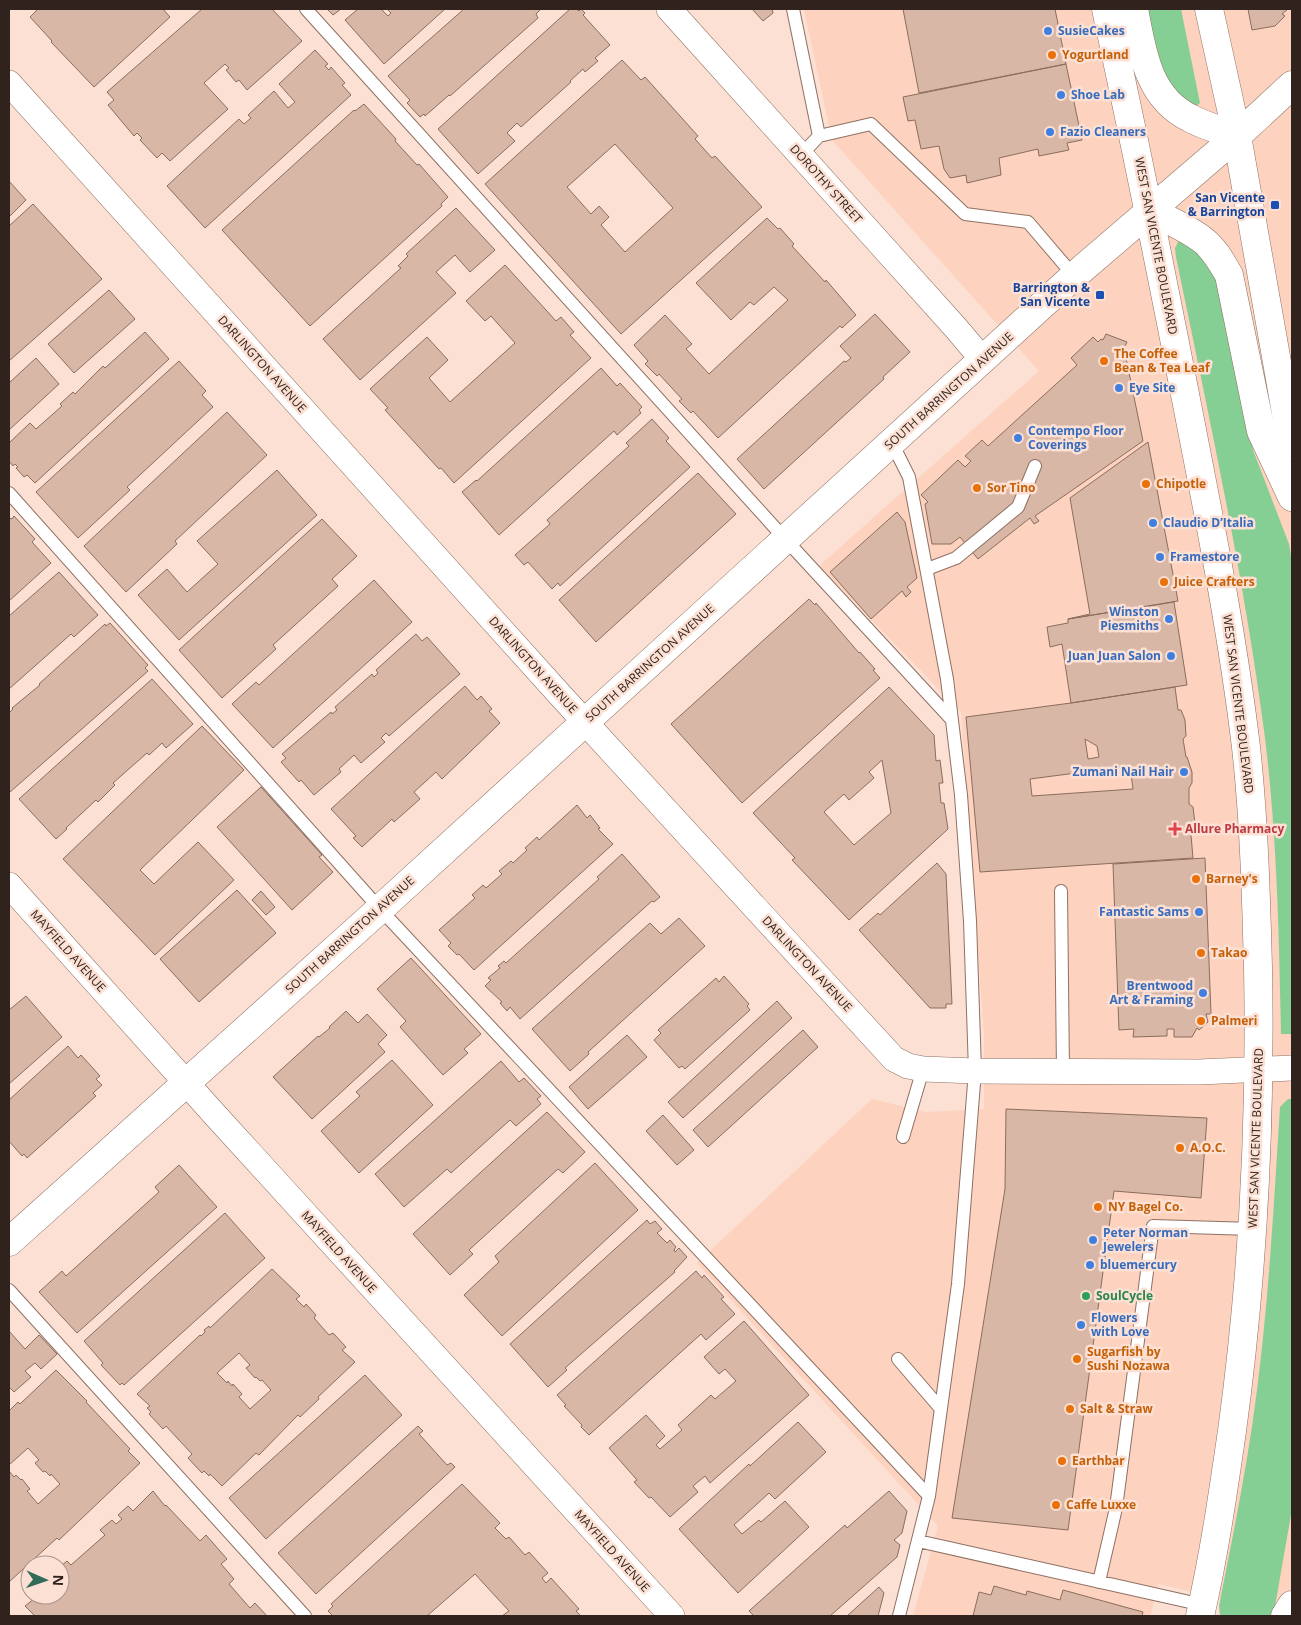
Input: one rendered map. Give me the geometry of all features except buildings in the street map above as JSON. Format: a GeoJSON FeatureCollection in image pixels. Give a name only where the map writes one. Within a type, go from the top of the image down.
{"type":"FeatureCollection","features":[{"type":"Feature","properties":{"kind":"main road","name":"WEST SAN VICENTE BOULEVARD"},"geometry":{"type":"LineString","coordinates":[[1106,9],[1150,211],[1223,590],[1246,748],[1256,885],[1259,1070],[1258,1150],[1253,1229],[1242,1354],[1204,1613]]}},
{"type":"Feature","properties":{"kind":"main road"},"geometry":{"type":"LineString","coordinates":[[1134,9],[1145,65],[1154,84],[1168,102],[1188,118],[1237,136]]}},
{"type":"Feature","properties":{"kind":"main road"},"geometry":{"type":"LineString","coordinates":[[1209,9],[1237,136],[1292,447]]}},
{"type":"Feature","properties":{"kind":"main road","name":"SOUTH BARRINGTON AVENUE"},"geometry":{"type":"LineString","coordinates":[[9,1242],[380,909],[1074,276],[1237,136],[1292,85]]}},
{"type":"Feature","properties":{"kind":"main road"},"geometry":{"type":"LineString","coordinates":[[1150,211],[1189,231],[1205,242],[1218,257],[1229,276],[1261,431],[1292,497]]}},
{"type":"Feature","properties":{"kind":"main road"},"geometry":{"type":"LineString","coordinates":[[1285,1616],[1292,1605]]}},
{"type":"Feature","properties":{"kind":"street","name":"DOROTHY STREET"},"geometry":{"type":"LineString","coordinates":[[669,9],[983,360]]}},
{"type":"Feature","properties":{"kind":"street","name":"DARLINGTON AVENUE"},"geometry":{"type":"LineString","coordinates":[[9,83],[585,723],[894,1059],[908,1066],[924,1069],[974,1071],[1063,1072],[1292,1068]]}},
{"type":"Feature","properties":{"kind":"street","name":"MAYFIELD AVENUE"},"geometry":{"type":"LineString","coordinates":[[9,885],[186,1083],[672,1616]]}},
{"type":"Feature","properties":{"kind":"lane"},"geometry":{"type":"LineString","coordinates":[[306,9],[786,540],[952,720]]}},
{"type":"Feature","properties":{"kind":"lane"},"geometry":{"type":"LineString","coordinates":[[793,9],[819,136]]}},
{"type":"Feature","properties":{"kind":"lane"},"geometry":{"type":"LineString","coordinates":[[800,156],[819,136],[872,124],[965,214],[1028,222],[1074,276]]}},
{"type":"Feature","properties":{"kind":"lane"},"geometry":{"type":"LineString","coordinates":[[892,443],[909,477],[944,654],[961,795],[970,921],[974,1071],[958,1284],[930,1496],[899,1616]]}},
{"type":"Feature","properties":{"kind":"lane"},"geometry":{"type":"LineString","coordinates":[[927,569],[956,558],[1018,506],[1035,466]]}},
{"type":"Feature","properties":{"kind":"lane"},"geometry":{"type":"LineString","coordinates":[[9,493],[380,909],[930,1496]]}},
{"type":"Feature","properties":{"kind":"lane"},"geometry":{"type":"LineString","coordinates":[[1061,891],[1063,1072]]}},
{"type":"Feature","properties":{"kind":"lane"},"geometry":{"type":"LineString","coordinates":[[903,1137],[924,1069]]}},
{"type":"Feature","properties":{"kind":"lane"},"geometry":{"type":"LineString","coordinates":[[1099,1582],[1116,1508],[1153,1226],[1253,1229]]}},
{"type":"Feature","properties":{"kind":"lane"},"geometry":{"type":"LineString","coordinates":[[9,1290],[304,1616]]}},
{"type":"Feature","properties":{"kind":"lane"},"geometry":{"type":"LineString","coordinates":[[898,1360],[941,1409]]}},
{"type":"Feature","properties":{"kind":"lane"},"geometry":{"type":"LineString","coordinates":[[918,1541],[1099,1582],[1204,1613]]}},
{"type":"Feature","properties":{"kind":"shaded area"},"geometry":{"type":"Polygon","coordinates":[[[804,9],[1292,9],[1292,1616],[1159,1584],[1150,1616],[913,1616],[938,1526],[697,1263],[872,1099],[925,1112],[984,1109],[984,1035],[961,712],[819,566],[1039,371],[832,140],[804,9]]]}},
{"type":"Feature","properties":{"kind":"green space"},"geometry":{"type":"Polygon","coordinates":[[[1144,9],[1181,9],[1200,103],[1194,108],[1165,84],[1144,9]]]}},
{"type":"Feature","properties":{"kind":"green space"},"geometry":{"type":"Polygon","coordinates":[[[1178,242],[1191,246],[1206,260],[1211,267],[1221,293],[1253,450],[1289,544],[1292,562],[1292,1034],[1281,1034],[1275,849],[1265,738],[1247,617],[1225,497],[1176,257],[1175,248],[1178,242]]]}},
{"type":"Feature","properties":{"kind":"green space"},"geometry":{"type":"Polygon","coordinates":[[[1288,1099],[1292,1099],[1292,1509],[1274,1612],[1271,1616],[1220,1616],[1219,1606],[1245,1472],[1257,1390],[1268,1284],[1280,1107],[1288,1099]]]}},
{"type":"Feature","properties":{"kind":"place","name":"SusieCakes"},"geometry":{"type":"Point","coordinates":[1048,31]}},
{"type":"Feature","properties":{"kind":"place","name":"Yogurtland"},"geometry":{"type":"Point","coordinates":[1052,55]}},
{"type":"Feature","properties":{"kind":"place","name":"Shoe Lab"},"geometry":{"type":"Point","coordinates":[1061,95]}},
{"type":"Feature","properties":{"kind":"place","name":"Fazio Cleaners"},"geometry":{"type":"Point","coordinates":[1050,132]}},
{"type":"Feature","properties":{"kind":"place","name":"San Vicente & Barrington"},"geometry":{"type":"Point","coordinates":[1275,205]}},
{"type":"Feature","properties":{"kind":"place","name":"Barrington & San Vicente"},"geometry":{"type":"Point","coordinates":[1100,295]}},
{"type":"Feature","properties":{"kind":"place","name":"The Coffee Bean & Tea Leaf"},"geometry":{"type":"Point","coordinates":[1104,361]}},
{"type":"Feature","properties":{"kind":"place","name":"Eye Site"},"geometry":{"type":"Point","coordinates":[1119,388]}},
{"type":"Feature","properties":{"kind":"place","name":"Contempo Floor Coverings"},"geometry":{"type":"Point","coordinates":[1018,438]}},
{"type":"Feature","properties":{"kind":"place","name":"Chipotle"},"geometry":{"type":"Point","coordinates":[1146,484]}},
{"type":"Feature","properties":{"kind":"place","name":"Sor Tino"},"geometry":{"type":"Point","coordinates":[977,488]}},
{"type":"Feature","properties":{"kind":"place","name":"Claudio D’Italia"},"geometry":{"type":"Point","coordinates":[1153,523]}},
{"type":"Feature","properties":{"kind":"place","name":"Framestore"},"geometry":{"type":"Point","coordinates":[1160,557]}},
{"type":"Feature","properties":{"kind":"place","name":"Juice Crafters"},"geometry":{"type":"Point","coordinates":[1164,582]}},
{"type":"Feature","properties":{"kind":"place","name":"Winston Piesmiths"},"geometry":{"type":"Point","coordinates":[1169,619]}},
{"type":"Feature","properties":{"kind":"place","name":"Juan Juan Salon"},"geometry":{"type":"Point","coordinates":[1171,656]}},
{"type":"Feature","properties":{"kind":"place","name":"Zumani Nail Hair"},"geometry":{"type":"Point","coordinates":[1184,772]}},
{"type":"Feature","properties":{"kind":"place","name":"Allure Pharmacy"},"geometry":{"type":"Point","coordinates":[1175,829]}},
{"type":"Feature","properties":{"kind":"place","name":"Barney's"},"geometry":{"type":"Point","coordinates":[1196,879]}},
{"type":"Feature","properties":{"kind":"place","name":"Fantastic Sams"},"geometry":{"type":"Point","coordinates":[1199,912]}},
{"type":"Feature","properties":{"kind":"place","name":"Takao"},"geometry":{"type":"Point","coordinates":[1201,953]}},
{"type":"Feature","properties":{"kind":"place","name":"Brentwood Art & Framing"},"geometry":{"type":"Point","coordinates":[1203,993]}},
{"type":"Feature","properties":{"kind":"place","name":"Palmeri"},"geometry":{"type":"Point","coordinates":[1201,1021]}},
{"type":"Feature","properties":{"kind":"place","name":"A.O.C."},"geometry":{"type":"Point","coordinates":[1180,1148]}},
{"type":"Feature","properties":{"kind":"place","name":"NY Bagel Co."},"geometry":{"type":"Point","coordinates":[1098,1207]}},
{"type":"Feature","properties":{"kind":"place","name":"Peter Norman Jewelers"},"geometry":{"type":"Point","coordinates":[1093,1240]}},
{"type":"Feature","properties":{"kind":"place","name":"bluemercury"},"geometry":{"type":"Point","coordinates":[1090,1265]}},
{"type":"Feature","properties":{"kind":"place","name":"SoulCycle"},"geometry":{"type":"Point","coordinates":[1086,1296]}},
{"type":"Feature","properties":{"kind":"place","name":"Flowers with Love"},"geometry":{"type":"Point","coordinates":[1081,1325]}},
{"type":"Feature","properties":{"kind":"place","name":"Sugarfish by Sushi Nozawa"},"geometry":{"type":"Point","coordinates":[1077,1359]}},
{"type":"Feature","properties":{"kind":"place","name":"Salt & Straw"},"geometry":{"type":"Point","coordinates":[1070,1409]}},
{"type":"Feature","properties":{"kind":"place","name":"Earthbar"},"geometry":{"type":"Point","coordinates":[1062,1461]}},
{"type":"Feature","properties":{"kind":"place","name":"Caffe Luxxe"},"geometry":{"type":"Point","coordinates":[1056,1505]}}]}
